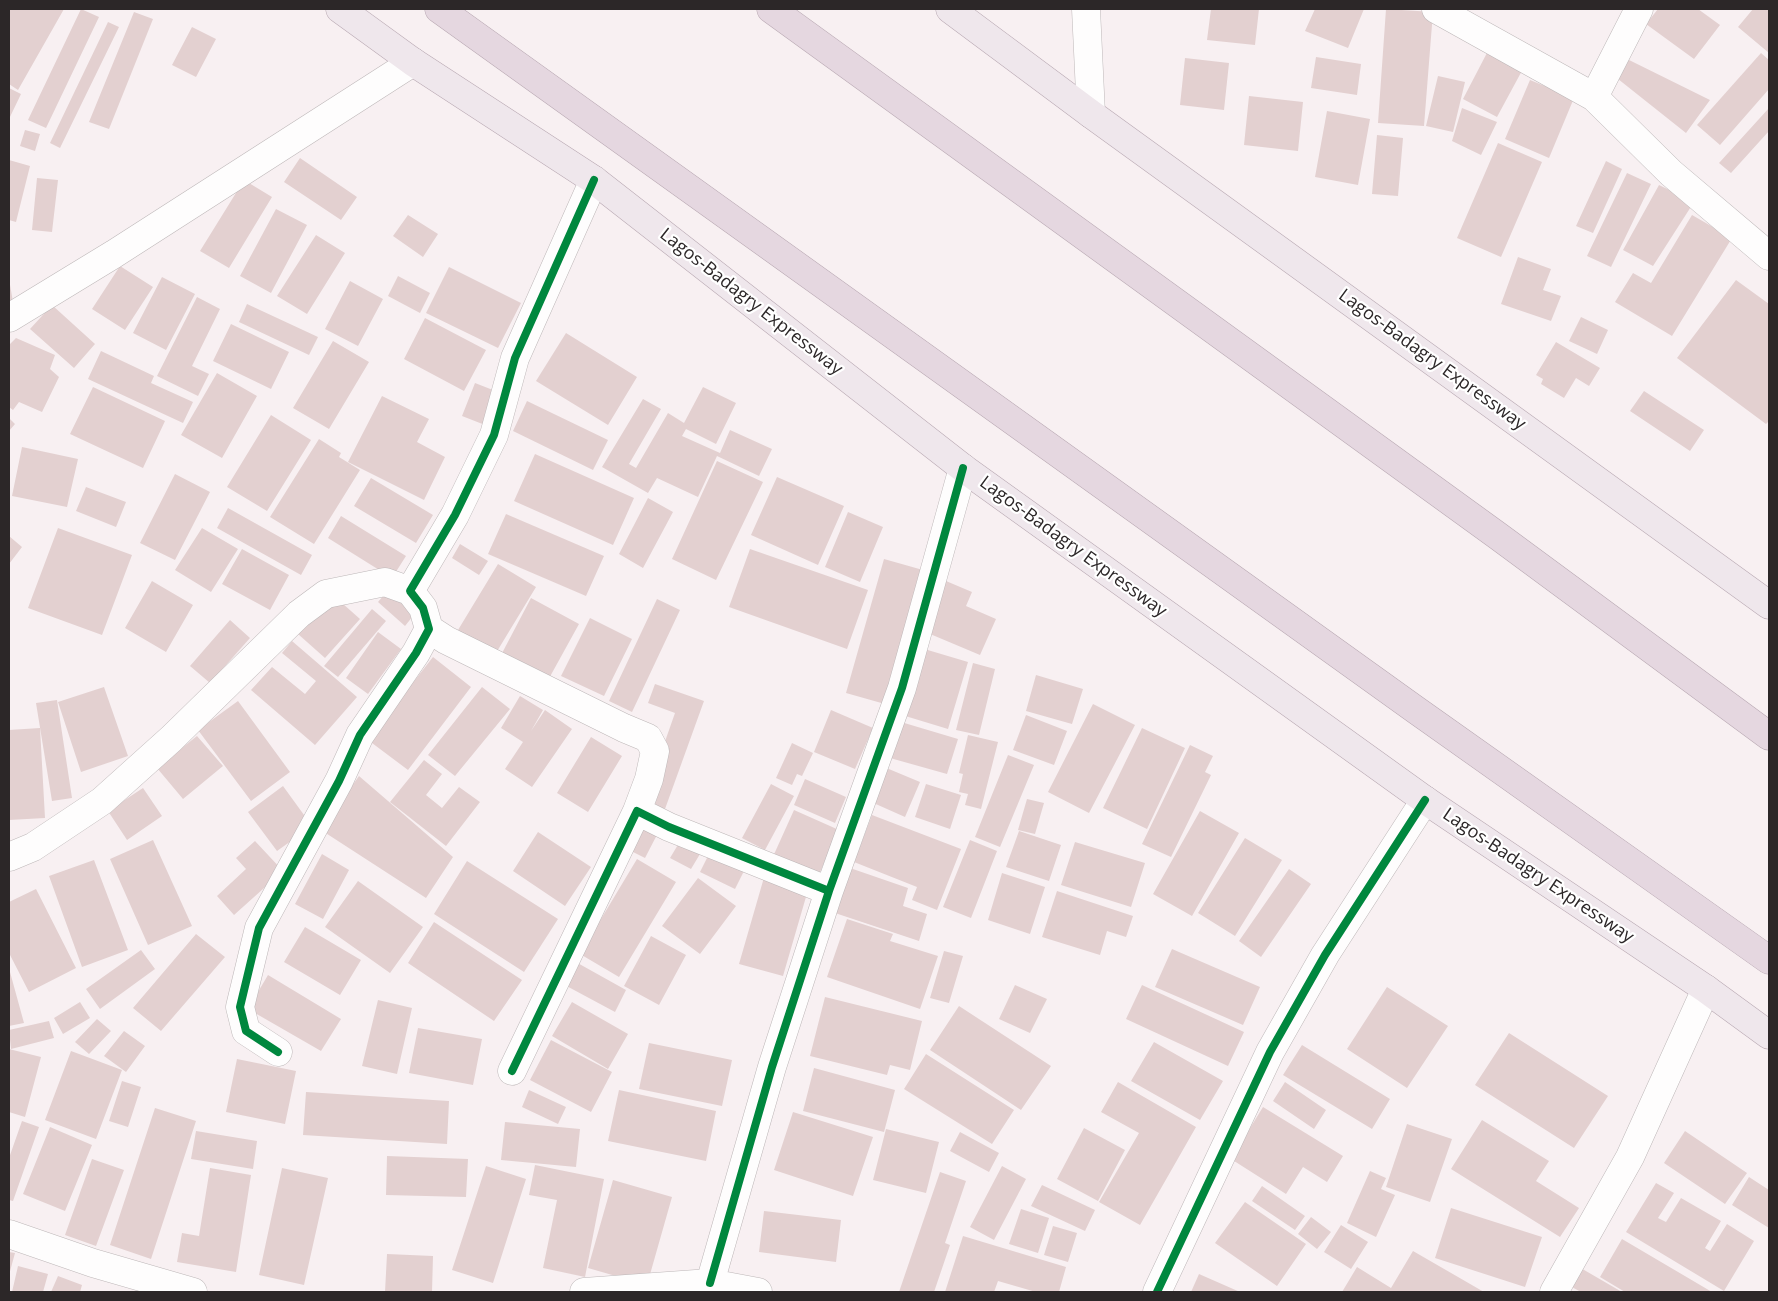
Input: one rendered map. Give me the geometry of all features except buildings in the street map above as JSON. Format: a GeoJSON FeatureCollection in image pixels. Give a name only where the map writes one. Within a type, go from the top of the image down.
{"type":"FeatureCollection","features":[{"type":"Feature","properties":{"kind":"highway"},"geometry":{"type":"LineString","coordinates":[[439,9],[1424,716],[1769,960]]}},
{"type":"Feature","properties":{"kind":"highway"},"geometry":{"type":"LineString","coordinates":[[772,9],[1498,536],[1769,736]]}},
{"type":"Feature","properties":{"kind":"main road","name":"Lagos-Badagry Expressway"},"geometry":{"type":"LineString","coordinates":[[340,9],[413,62],[594,180],[963,468],[1425,800],[1706,989],[1769,1035]]}},
{"type":"Feature","properties":{"kind":"main road","name":"Lagos-Badagry Expressway"},"geometry":{"type":"LineString","coordinates":[[950,9],[1769,605]]}},
{"type":"Feature","properties":{"kind":"street"},"geometry":{"type":"LineString","coordinates":[[1086,9],[1092,114]]}},
{"type":"Feature","properties":{"kind":"street"},"geometry":{"type":"LineString","coordinates":[[1436,9],[1594,97],[1671,173],[1769,256]]}},
{"type":"Feature","properties":{"kind":"street"},"geometry":{"type":"LineString","coordinates":[[1594,97],[1639,9]]}},
{"type":"Feature","properties":{"kind":"street"},"geometry":{"type":"LineString","coordinates":[[9,318],[114,254],[413,62]]}},
{"type":"Feature","properties":{"kind":"street"},"geometry":{"type":"LineString","coordinates":[[410,592],[455,515],[494,435],[515,358],[594,180]]}},
{"type":"Feature","properties":{"kind":"street"},"geometry":{"type":"LineString","coordinates":[[710,1283],[772,1067],[829,891],[902,688],[963,468]]}},
{"type":"Feature","properties":{"kind":"street"},"geometry":{"type":"LineString","coordinates":[[9,857],[33,846],[102,801],[171,739],[299,614],[326,594],[385,582],[410,592],[423,608],[429,629],[446,640],[648,738],[655,751],[649,779],[637,811],[512,1071]]}},
{"type":"Feature","properties":{"kind":"street"},"geometry":{"type":"LineString","coordinates":[[278,1052],[246,1031],[240,1007],[259,928],[338,781],[360,735],[416,653],[429,629]]}},
{"type":"Feature","properties":{"kind":"street"},"geometry":{"type":"LineString","coordinates":[[1157,1292],[1270,1052],[1325,955],[1425,800]]}},
{"type":"Feature","properties":{"kind":"street"},"geometry":{"type":"LineString","coordinates":[[637,811],[669,827],[829,891]]}},
{"type":"Feature","properties":{"kind":"street"},"geometry":{"type":"LineString","coordinates":[[1554,1292],[1630,1157],[1706,989]]}},
{"type":"Feature","properties":{"kind":"street"},"geometry":{"type":"LineString","coordinates":[[9,1234],[93,1263],[193,1292]]}},
{"type":"Feature","properties":{"kind":"street"},"geometry":{"type":"LineString","coordinates":[[584,1292],[710,1283],[758,1292]]}},
{"type":"Feature","properties":{"kind":"cycle path"},"geometry":{"type":"LineString","coordinates":[[278,1052],[246,1031],[240,1007],[259,928],[339,781],[360,735],[416,653],[429,629],[423,608],[410,591],[455,515],[494,435],[515,358],[594,180]]}},
{"type":"Feature","properties":{"kind":"cycle path"},"geometry":{"type":"LineString","coordinates":[[710,1283],[772,1067],[829,891],[902,688],[963,468]]}},
{"type":"Feature","properties":{"kind":"cycle path"},"geometry":{"type":"LineString","coordinates":[[1157,1292],[1270,1052],[1325,955],[1425,800]]}},
{"type":"Feature","properties":{"kind":"cycle path"},"geometry":{"type":"LineString","coordinates":[[512,1071],[637,811],[669,827],[829,891]]}}]}
